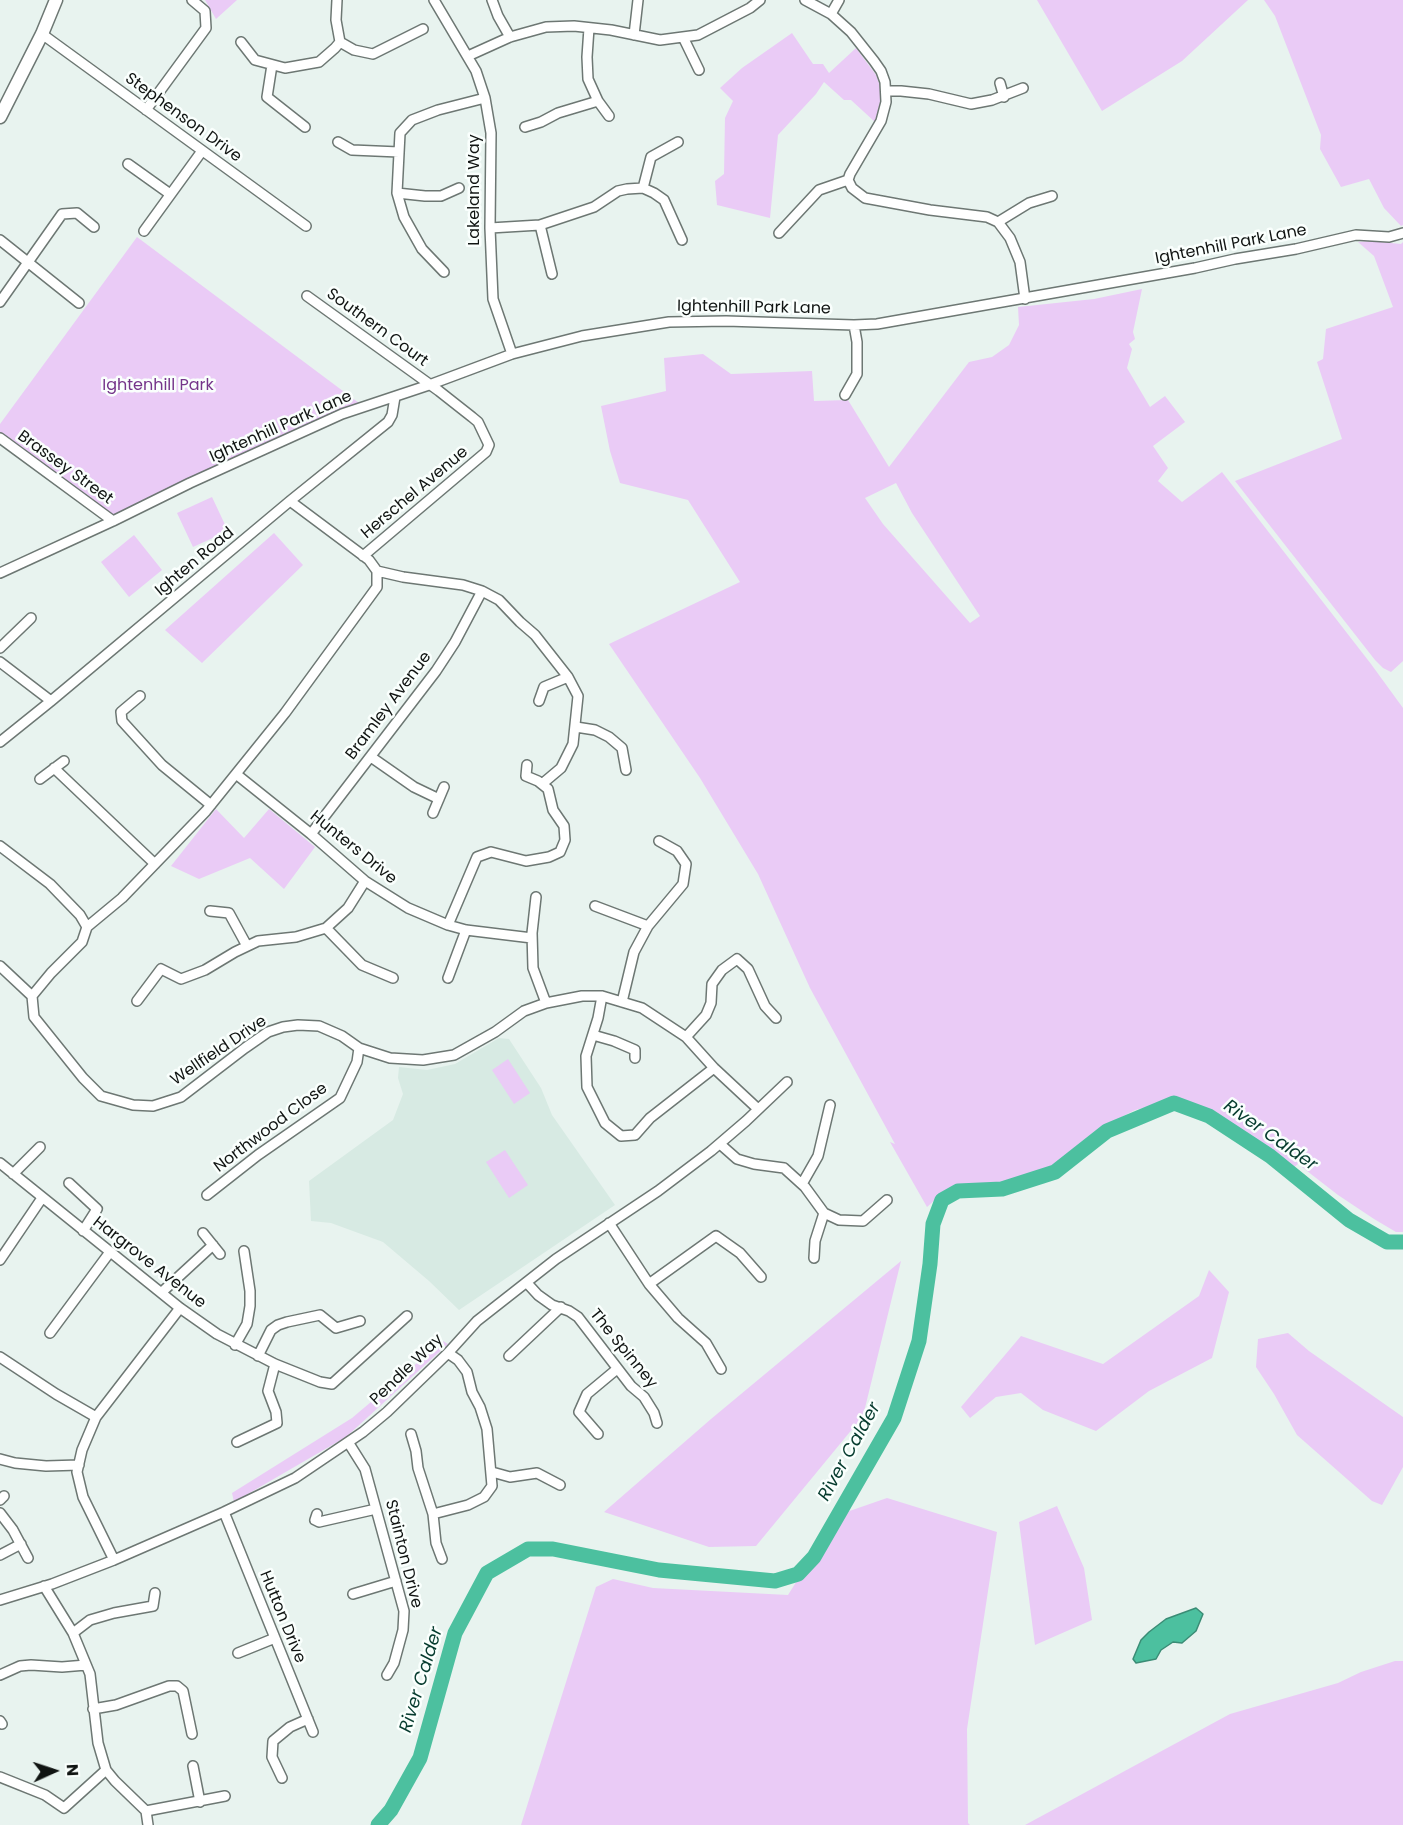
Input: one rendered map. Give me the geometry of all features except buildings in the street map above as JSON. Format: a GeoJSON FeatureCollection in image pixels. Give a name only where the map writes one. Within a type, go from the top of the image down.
{"type":"FeatureCollection","features":[{"type":"Feature","properties":{"kind":"main road"},"geometry":{"type":"LineString","coordinates":[[0,117],[42,34],[56,0]]}},
{"type":"Feature","properties":{"kind":"street"},"geometry":{"type":"LineString","coordinates":[[146,110],[206,28],[205,11],[192,0]]}},
{"type":"Feature","properties":{"kind":"street"},"geometry":{"type":"LineString","coordinates":[[337,0],[336,20],[340,42],[354,50],[373,54],[423,29]]}},
{"type":"Feature","properties":{"kind":"street","name":"Lakeland Way"},"geometry":{"type":"LineString","coordinates":[[434,0],[477,71],[485,98],[491,133],[490,228],[493,299],[512,354]]}},
{"type":"Feature","properties":{"kind":"street"},"geometry":{"type":"LineString","coordinates":[[492,0],[510,37]]}},
{"type":"Feature","properties":{"kind":"street"},"geometry":{"type":"LineString","coordinates":[[634,35],[638,0]]}},
{"type":"Feature","properties":{"kind":"street"},"geometry":{"type":"LineString","coordinates":[[468,56],[510,37],[546,27],[574,26],[660,40],[698,35],[750,8],[760,0]]}},
{"type":"Feature","properties":{"kind":"street"},"geometry":{"type":"LineString","coordinates":[[805,0],[831,14],[851,32],[881,71],[887,91],[882,121],[850,174],[848,180],[852,188],[865,198],[930,210],[987,217],[998,222],[1010,238],[1020,262],[1025,299]]}},
{"type":"Feature","properties":{"kind":"street"},"geometry":{"type":"LineString","coordinates":[[831,14],[839,0]]}},
{"type":"Feature","properties":{"kind":"street"},"geometry":{"type":"LineString","coordinates":[[589,28],[586,57],[588,79],[598,101],[609,116]]}},
{"type":"Feature","properties":{"kind":"street","name":"Stephenson Drive"},"geometry":{"type":"LineString","coordinates":[[42,34],[306,226]]}},
{"type":"Feature","properties":{"kind":"street"},"geometry":{"type":"LineString","coordinates":[[683,37],[699,70]]}},
{"type":"Feature","properties":{"kind":"street"},"geometry":{"type":"LineString","coordinates":[[241,42],[255,60],[285,68],[319,62],[340,42]]}},
{"type":"Feature","properties":{"kind":"street"},"geometry":{"type":"LineString","coordinates":[[272,65],[267,97],[305,127]]}},
{"type":"Feature","properties":{"kind":"street"},"geometry":{"type":"LineString","coordinates":[[1000,83],[1004,97]]}},
{"type":"Feature","properties":{"kind":"street"},"geometry":{"type":"LineString","coordinates":[[887,91],[928,94],[971,104],[1004,97],[1023,88]]}},
{"type":"Feature","properties":{"kind":"street"},"geometry":{"type":"LineString","coordinates":[[444,272],[422,249],[404,217],[397,193],[400,133],[412,120],[438,110],[485,98]]}},
{"type":"Feature","properties":{"kind":"street"},"geometry":{"type":"LineString","coordinates":[[525,128],[558,113],[598,101]]}},
{"type":"Feature","properties":{"kind":"street"},"geometry":{"type":"LineString","coordinates":[[338,142],[352,150],[399,152]]}},
{"type":"Feature","properties":{"kind":"street"},"geometry":{"type":"LineString","coordinates":[[643,188],[651,157],[678,142]]}},
{"type":"Feature","properties":{"kind":"street"},"geometry":{"type":"LineString","coordinates":[[144,231],[202,151]]}},
{"type":"Feature","properties":{"kind":"street"},"geometry":{"type":"LineString","coordinates":[[128,164],[170,194]]}},
{"type":"Feature","properties":{"kind":"street"},"geometry":{"type":"LineString","coordinates":[[779,233],[819,190],[848,180]]}},
{"type":"Feature","properties":{"kind":"street"},"geometry":{"type":"LineString","coordinates":[[397,193],[441,196],[459,188]]}},
{"type":"Feature","properties":{"kind":"street"},"geometry":{"type":"LineString","coordinates":[[490,228],[540,225],[594,207],[618,191],[643,188],[664,200],[682,240]]}},
{"type":"Feature","properties":{"kind":"street"},"geometry":{"type":"LineString","coordinates":[[998,222],[1029,203],[1052,196]]}},
{"type":"Feature","properties":{"kind":"street"},"geometry":{"type":"LineString","coordinates":[[0,302],[62,213],[76,213],[94,227]]}},
{"type":"Feature","properties":{"kind":"street"},"geometry":{"type":"LineString","coordinates":[[540,225],[552,274]]}},
{"type":"Feature","properties":{"kind":"street","name":"Ightenhill Park Lane"},"geometry":{"type":"LineString","coordinates":[[0,573],[342,414],[512,354],[582,336],[669,321],[877,324],[1296,249],[1356,235],[1389,237],[1403,233]]}},
{"type":"Feature","properties":{"kind":"street"},"geometry":{"type":"LineString","coordinates":[[0,240],[79,303]]}},
{"type":"Feature","properties":{"kind":"street","name":"Southern Court"},"geometry":{"type":"LineString","coordinates":[[307,296],[478,422],[489,443],[486,452]]}},
{"type":"Feature","properties":{"kind":"street"},"geometry":{"type":"LineString","coordinates":[[845,395],[857,374],[857,342],[854,325]]}},
{"type":"Feature","properties":{"kind":"street","name":"Ighten Road"},"geometry":{"type":"LineString","coordinates":[[0,742],[388,422],[392,415],[395,396]]}},
{"type":"Feature","properties":{"kind":"street","name":"Brassey Street"},"geometry":{"type":"LineString","coordinates":[[0,438],[113,521]]}},
{"type":"Feature","properties":{"kind":"street","name":"Herschel Avenue"},"geometry":{"type":"LineString","coordinates":[[363,556],[486,452]]}},
{"type":"Feature","properties":{"kind":"street"},"geometry":{"type":"LineString","coordinates":[[0,966],[32,996],[82,942],[87,927],[122,898],[211,805],[285,712],[377,587],[377,571],[369,560],[290,501]]}},
{"type":"Feature","properties":{"kind":"street"},"geometry":{"type":"LineString","coordinates":[[377,571],[463,585],[499,600],[535,635],[568,677],[578,696],[573,744],[561,768],[542,784]]}},
{"type":"Feature","properties":{"kind":"street","name":"Bramley Avenue"},"geometry":{"type":"LineString","coordinates":[[311,834],[436,671],[455,642],[482,591]]}},
{"type":"Feature","properties":{"kind":"street"},"geometry":{"type":"LineString","coordinates":[[0,648],[31,618]]}},
{"type":"Feature","properties":{"kind":"street"},"geometry":{"type":"LineString","coordinates":[[0,662],[51,701]]}},
{"type":"Feature","properties":{"kind":"street"},"geometry":{"type":"LineString","coordinates":[[539,702],[544,687],[568,677]]}},
{"type":"Feature","properties":{"kind":"street"},"geometry":{"type":"LineString","coordinates":[[140,696],[121,712],[122,721],[162,765],[211,805]]}},
{"type":"Feature","properties":{"kind":"street"},"geometry":{"type":"LineString","coordinates":[[576,727],[595,730],[609,737],[622,748],[626,770]]}},
{"type":"Feature","properties":{"kind":"street"},"geometry":{"type":"LineString","coordinates":[[371,756],[414,787],[439,799]]}},
{"type":"Feature","properties":{"kind":"street"},"geometry":{"type":"LineString","coordinates":[[40,779],[64,760]]}},
{"type":"Feature","properties":{"kind":"street"},"geometry":{"type":"LineString","coordinates":[[448,925],[477,857],[491,852],[526,861],[549,857],[560,852],[565,840],[564,825],[553,810],[548,789],[526,776],[527,765]]}},
{"type":"Feature","properties":{"kind":"street"},"geometry":{"type":"LineString","coordinates":[[54,768],[155,864]]}},
{"type":"Feature","properties":{"kind":"street","name":"Hunters Drive"},"geometry":{"type":"LineString","coordinates":[[236,774],[365,881],[408,908],[466,930],[532,938]]}},
{"type":"Feature","properties":{"kind":"street"},"geometry":{"type":"LineString","coordinates":[[433,813],[444,787]]}},
{"type":"Feature","properties":{"kind":"street"},"geometry":{"type":"LineString","coordinates":[[622,1002],[634,952],[648,926],[683,884],[686,864],[677,851],[659,840]]}},
{"type":"Feature","properties":{"kind":"street"},"geometry":{"type":"LineString","coordinates":[[0,846],[50,884],[80,915],[87,927]]}},
{"type":"Feature","properties":{"kind":"street"},"geometry":{"type":"LineString","coordinates":[[137,1001],[161,969],[180,979],[205,970],[258,941],[296,937],[326,928],[348,908],[365,881]]}},
{"type":"Feature","properties":{"kind":"street"},"geometry":{"type":"LineString","coordinates":[[536,897],[532,938],[533,968],[546,1003]]}},
{"type":"Feature","properties":{"kind":"street"},"geometry":{"type":"LineString","coordinates":[[595,906],[648,926]]}},
{"type":"Feature","properties":{"kind":"street"},"geometry":{"type":"LineString","coordinates":[[210,911],[229,913],[247,946]]}},
{"type":"Feature","properties":{"kind":"street"},"geometry":{"type":"LineString","coordinates":[[326,928],[362,965],[393,978]]}},
{"type":"Feature","properties":{"kind":"street"},"geometry":{"type":"LineString","coordinates":[[448,978],[466,930]]}},
{"type":"Feature","properties":{"kind":"street"},"geometry":{"type":"LineString","coordinates":[[686,1037],[706,1015],[711,1003],[712,984],[722,970],[736,959],[748,969],[765,1006],[776,1018]]}},
{"type":"Feature","properties":{"kind":"street","name":"Wellfield Drive"},"geometry":{"type":"LineString","coordinates":[[32,996],[34,1017],[83,1078],[101,1096],[133,1106],[153,1106],[181,1097],[268,1032],[283,1027],[319,1026],[342,1036],[359,1048],[390,1058],[423,1060],[454,1055],[495,1032],[524,1011],[546,1003],[582,996],[602,996],[642,1008],[686,1037],[714,1068],[758,1109]]}},
{"type":"Feature","properties":{"kind":"street"},"geometry":{"type":"LineString","coordinates":[[602,996],[598,1018],[586,1056],[587,1087],[605,1123],[621,1136],[635,1136],[650,1118],[714,1068]]}},
{"type":"Feature","properties":{"kind":"street"},"geometry":{"type":"LineString","coordinates":[[592,1035],[635,1050],[635,1058]]}},
{"type":"Feature","properties":{"kind":"street","name":"Northwood Close"},"geometry":{"type":"LineString","coordinates":[[207,1195],[258,1155],[340,1098],[357,1062],[359,1048]]}},
{"type":"Feature","properties":{"kind":"street","name":"Pendle Way"},"geometry":{"type":"LineString","coordinates":[[0,1600],[114,1560],[295,1478],[363,1432],[387,1412],[448,1353],[477,1321],[556,1259],[658,1191],[720,1144],[787,1082]]}},
{"type":"Feature","properties":{"kind":"street"},"geometry":{"type":"LineString","coordinates":[[802,1184],[818,1156],[830,1104]]}},
{"type":"Feature","properties":{"kind":"street"},"geometry":{"type":"LineString","coordinates":[[720,1144],[737,1159],[784,1168],[802,1184],[824,1213],[839,1220],[863,1221],[887,1200]]}},
{"type":"Feature","properties":{"kind":"street"},"geometry":{"type":"LineString","coordinates":[[13,1173],[40,1147]]}},
{"type":"Feature","properties":{"kind":"street","name":"Hargrove Avenue"},"geometry":{"type":"LineString","coordinates":[[0,1163],[180,1308],[217,1334],[274,1364],[320,1382],[332,1384],[407,1316]]}},
{"type":"Feature","properties":{"kind":"street"},"geometry":{"type":"LineString","coordinates":[[69,1184],[97,1209],[83,1231]]}},
{"type":"Feature","properties":{"kind":"street"},"geometry":{"type":"LineString","coordinates":[[0,1260],[42,1198]]}},
{"type":"Feature","properties":{"kind":"street"},"geometry":{"type":"LineString","coordinates":[[814,1258],[815,1241],[824,1213]]}},
{"type":"Feature","properties":{"kind":"street"},"geometry":{"type":"LineString","coordinates":[[609,1224],[648,1282],[678,1318],[706,1343],[721,1369]]}},
{"type":"Feature","properties":{"kind":"street"},"geometry":{"type":"LineString","coordinates":[[203,1233],[220,1254]]}},
{"type":"Feature","properties":{"kind":"street"},"geometry":{"type":"LineString","coordinates":[[648,1282],[716,1236],[740,1253],[761,1277]]}},
{"type":"Feature","properties":{"kind":"street"},"geometry":{"type":"LineString","coordinates":[[162,1292],[213,1245]]}},
{"type":"Feature","properties":{"kind":"street"},"geometry":{"type":"LineString","coordinates":[[235,1345],[247,1324],[250,1306],[244,1251]]}},
{"type":"Feature","properties":{"kind":"street"},"geometry":{"type":"LineString","coordinates":[[50,1333],[110,1252]]}},
{"type":"Feature","properties":{"kind":"street","name":"The Spinney"},"geometry":{"type":"LineString","coordinates":[[527,1283],[552,1305],[561,1307],[578,1317],[631,1386],[644,1398],[654,1413],[657,1423]]}},
{"type":"Feature","properties":{"kind":"street"},"geometry":{"type":"LineString","coordinates":[[509,1356],[561,1307]]}},
{"type":"Feature","properties":{"kind":"street"},"geometry":{"type":"LineString","coordinates":[[114,1560],[82,1497],[78,1472],[82,1450],[96,1417],[180,1308]]}},
{"type":"Feature","properties":{"kind":"street"},"geometry":{"type":"LineString","coordinates":[[258,1356],[271,1330],[278,1325],[320,1314],[336,1328],[360,1321]]}},
{"type":"Feature","properties":{"kind":"street"},"geometry":{"type":"LineString","coordinates":[[433,1514],[468,1505],[484,1497],[492,1486],[487,1430],[480,1407],[472,1392],[467,1372],[458,1360],[448,1353]]}},
{"type":"Feature","properties":{"kind":"street"},"geometry":{"type":"LineString","coordinates":[[0,1357],[96,1417]]}},
{"type":"Feature","properties":{"kind":"street"},"geometry":{"type":"LineString","coordinates":[[237,1442],[277,1423],[276,1412],[268,1391],[274,1364]]}},
{"type":"Feature","properties":{"kind":"street"},"geometry":{"type":"LineString","coordinates":[[598,1434],[579,1412],[587,1394],[618,1369]]}},
{"type":"Feature","properties":{"kind":"street"},"geometry":{"type":"LineString","coordinates":[[411,1434],[418,1468],[433,1514],[436,1543],[442,1559]]}},
{"type":"Feature","properties":{"kind":"street","name":"Stainton Drive"},"geometry":{"type":"LineString","coordinates":[[348,1442],[365,1469],[404,1611],[403,1630],[394,1663],[387,1675]]}},
{"type":"Feature","properties":{"kind":"street"},"geometry":{"type":"LineString","coordinates":[[0,1459],[46,1466],[79,1465]]}},
{"type":"Feature","properties":{"kind":"street"},"geometry":{"type":"LineString","coordinates":[[492,1472],[510,1477],[537,1473],[560,1485]]}},
{"type":"Feature","properties":{"kind":"street"},"geometry":{"type":"LineString","coordinates":[[316,1514],[315,1520],[319,1522],[376,1509]]}},
{"type":"Feature","properties":{"kind":"street","name":"Hutton Drive"},"geometry":{"type":"LineString","coordinates":[[224,1512],[313,1732]]}},
{"type":"Feature","properties":{"kind":"street"},"geometry":{"type":"LineString","coordinates":[[0,1513],[13,1530],[28,1558]]}},
{"type":"Feature","properties":{"kind":"street"},"geometry":{"type":"LineString","coordinates":[[0,1555],[21,1544]]}},
{"type":"Feature","properties":{"kind":"street"},"geometry":{"type":"LineString","coordinates":[[353,1594],[396,1581]]}},
{"type":"Feature","properties":{"kind":"street"},"geometry":{"type":"LineString","coordinates":[[45,1586],[73,1633],[90,1674],[98,1743],[106,1770],[146,1811],[148,1825]]}},
{"type":"Feature","properties":{"kind":"street"},"geometry":{"type":"LineString","coordinates":[[73,1633],[90,1620],[153,1606],[155,1593]]}},
{"type":"Feature","properties":{"kind":"street"},"geometry":{"type":"LineString","coordinates":[[238,1653],[275,1638]]}},
{"type":"Feature","properties":{"kind":"street"},"geometry":{"type":"LineString","coordinates":[[0,1662],[2,1673],[31,1665],[62,1667],[86,1665]]}},
{"type":"Feature","properties":{"kind":"street"},"geometry":{"type":"LineString","coordinates":[[93,1709],[116,1705],[168,1686],[177,1686],[183,1691],[192,1734]]}},
{"type":"Feature","properties":{"kind":"street"},"geometry":{"type":"LineString","coordinates":[[282,1778],[272,1757],[273,1741],[290,1727],[308,1719]]}},
{"type":"Feature","properties":{"kind":"street"},"geometry":{"type":"LineString","coordinates":[[193,1766],[200,1802]]}},
{"type":"Feature","properties":{"kind":"street"},"geometry":{"type":"LineString","coordinates":[[0,1778],[45,1795],[64,1808],[106,1770]]}},
{"type":"Feature","properties":{"kind":"street"},"geometry":{"type":"LineString","coordinates":[[146,1811],[225,1796]]}},
{"type":"Feature","properties":{"kind":"shaded area"},"geometry":{"type":"Polygon","coordinates":[[[499,1038],[509,1039],[541,1088],[552,1115],[615,1205],[459,1310],[383,1242],[331,1223],[311,1221],[309,1181],[393,1120],[403,1094],[398,1078],[399,1067],[427,1070],[455,1064],[499,1038]]]}},
{"type":"Feature","properties":{"kind":"shaded area"},"geometry":{"type":"Polygon","coordinates":[[[1196,1608],[1203,1614],[1196,1631],[1182,1643],[1173,1642],[1161,1650],[1156,1659],[1136,1663],[1133,1659],[1141,1640],[1149,1632],[1166,1619],[1196,1608]]]}},
{"type":"Feature","properties":{"kind":"green space"},"geometry":{"type":"Polygon","coordinates":[[[205,0],[237,0],[216,19],[205,0]]]}},
{"type":"Feature","properties":{"kind":"green space"},"geometry":{"type":"Polygon","coordinates":[[[1037,0],[1248,0],[1182,61],[1102,111],[1037,0]]]}},
{"type":"Feature","properties":{"kind":"green space"},"geometry":{"type":"Polygon","coordinates":[[[1264,0],[1403,0],[1403,225],[1401,226],[1384,208],[1369,179],[1341,187],[1320,149],[1321,135],[1275,16],[1264,0]]]}},
{"type":"Feature","properties":{"kind":"green space"},"geometry":{"type":"Polygon","coordinates":[[[792,33],[813,64],[823,64],[829,73],[856,48],[876,75],[879,83],[880,103],[875,122],[851,100],[844,100],[824,82],[816,94],[778,135],[770,218],[717,205],[715,181],[724,174],[725,118],[733,101],[720,88],[742,68],[792,33]]]}},
{"type":"Feature","properties":{"kind":"green space","name":"Ightenhill Park"},"geometry":{"type":"Polygon","coordinates":[[[137,237],[363,406],[113,521],[0,438],[0,424],[137,237]]]}},
{"type":"Feature","properties":{"kind":"green space"},"geometry":{"type":"Polygon","coordinates":[[[1358,242],[1401,244],[1403,242],[1403,661],[1391,672],[1375,660],[1235,481],[1342,439],[1317,362],[1323,359],[1326,329],[1393,307],[1374,256],[1358,242]]]}},
{"type":"Feature","properties":{"kind":"green space"},"geometry":{"type":"Polygon","coordinates":[[[1142,289],[1133,332],[1135,339],[1129,344],[1132,349],[1127,368],[1150,407],[1165,396],[1185,422],[1153,446],[1168,468],[1158,481],[1182,502],[1222,472],[1403,708],[1403,1232],[1396,1232],[1374,1219],[1298,1164],[1293,1168],[1195,1106],[1175,1101],[1135,1110],[1095,1131],[1047,1170],[998,1185],[954,1187],[944,1192],[927,1207],[890,1142],[895,1144],[810,988],[758,874],[700,778],[609,644],[740,582],[688,500],[620,483],[610,451],[601,406],[666,391],[664,358],[703,354],[731,374],[812,371],[814,401],[848,400],[889,467],[969,362],[992,357],[1009,345],[1019,325],[1018,307],[1094,299],[1142,289]],[[896,483],[865,498],[883,524],[970,623],[980,616],[912,513],[896,483]]]}},
{"type":"Feature","properties":{"kind":"green space"},"geometry":{"type":"Polygon","coordinates":[[[212,497],[228,531],[193,547],[177,513],[212,497]]]}},
{"type":"Feature","properties":{"kind":"green space"},"geometry":{"type":"Polygon","coordinates":[[[274,533],[303,565],[202,663],[165,630],[274,533]]]}},
{"type":"Feature","properties":{"kind":"green space"},"geometry":{"type":"Polygon","coordinates":[[[134,535],[162,570],[129,597],[101,562],[134,535]]]}},
{"type":"Feature","properties":{"kind":"green space"},"geometry":{"type":"Polygon","coordinates":[[[216,809],[244,838],[269,809],[315,847],[284,889],[250,858],[199,879],[171,866],[216,809]]]}},
{"type":"Feature","properties":{"kind":"green space"},"geometry":{"type":"Polygon","coordinates":[[[508,1059],[530,1093],[514,1104],[492,1070],[508,1059]]]}},
{"type":"Feature","properties":{"kind":"green space"},"geometry":{"type":"Polygon","coordinates":[[[505,1150],[528,1185],[509,1198],[486,1162],[505,1150]]]}},
{"type":"Feature","properties":{"kind":"green space"},"geometry":{"type":"Polygon","coordinates":[[[901,1261],[863,1416],[756,1546],[709,1547],[604,1512],[711,1419],[901,1261]]]}},
{"type":"Feature","properties":{"kind":"green space"},"geometry":{"type":"Polygon","coordinates":[[[1209,1270],[1229,1292],[1212,1358],[1149,1391],[1096,1431],[1043,1410],[1021,1393],[996,1397],[970,1418],[961,1407],[1021,1336],[1103,1364],[1199,1296],[1209,1270]]]}},
{"type":"Feature","properties":{"kind":"green space"},"geometry":{"type":"Polygon","coordinates":[[[1288,1333],[1309,1351],[1403,1417],[1403,1467],[1382,1505],[1372,1501],[1297,1435],[1256,1367],[1258,1339],[1288,1333]]]}},
{"type":"Feature","properties":{"kind":"green space"},"geometry":{"type":"Polygon","coordinates":[[[443,1341],[448,1344],[346,1437],[234,1502],[232,1493],[352,1418],[443,1341]]]}},
{"type":"Feature","properties":{"kind":"green space"},"geometry":{"type":"Polygon","coordinates":[[[887,1498],[997,1532],[967,1729],[968,1823],[970,1825],[521,1825],[596,1587],[613,1579],[653,1588],[788,1595],[838,1515],[887,1498]]]}},
{"type":"Feature","properties":{"kind":"green space"},"geometry":{"type":"Polygon","coordinates":[[[1057,1506],[1084,1568],[1092,1620],[1035,1645],[1019,1522],[1057,1506]]]}},
{"type":"Feature","properties":{"kind":"green space"},"geometry":{"type":"Polygon","coordinates":[[[1395,1661],[1403,1661],[1403,1825],[1025,1825],[1230,1714],[1338,1683],[1361,1672],[1395,1661]]]}},
{"type":"Feature","properties":{"kind":"waterway","name":"River Calder"},"geometry":{"type":"LineString","coordinates":[[378,1825],[391,1810],[420,1758],[455,1633],[487,1573],[528,1549],[553,1549],[659,1570],[775,1581],[798,1574],[814,1557],[894,1418],[919,1341],[933,1224],[942,1200],[958,1191],[1002,1189],[1055,1172],[1107,1131],[1174,1103],[1209,1116],[1270,1156],[1349,1220],[1387,1242],[1403,1242]]}}]}
